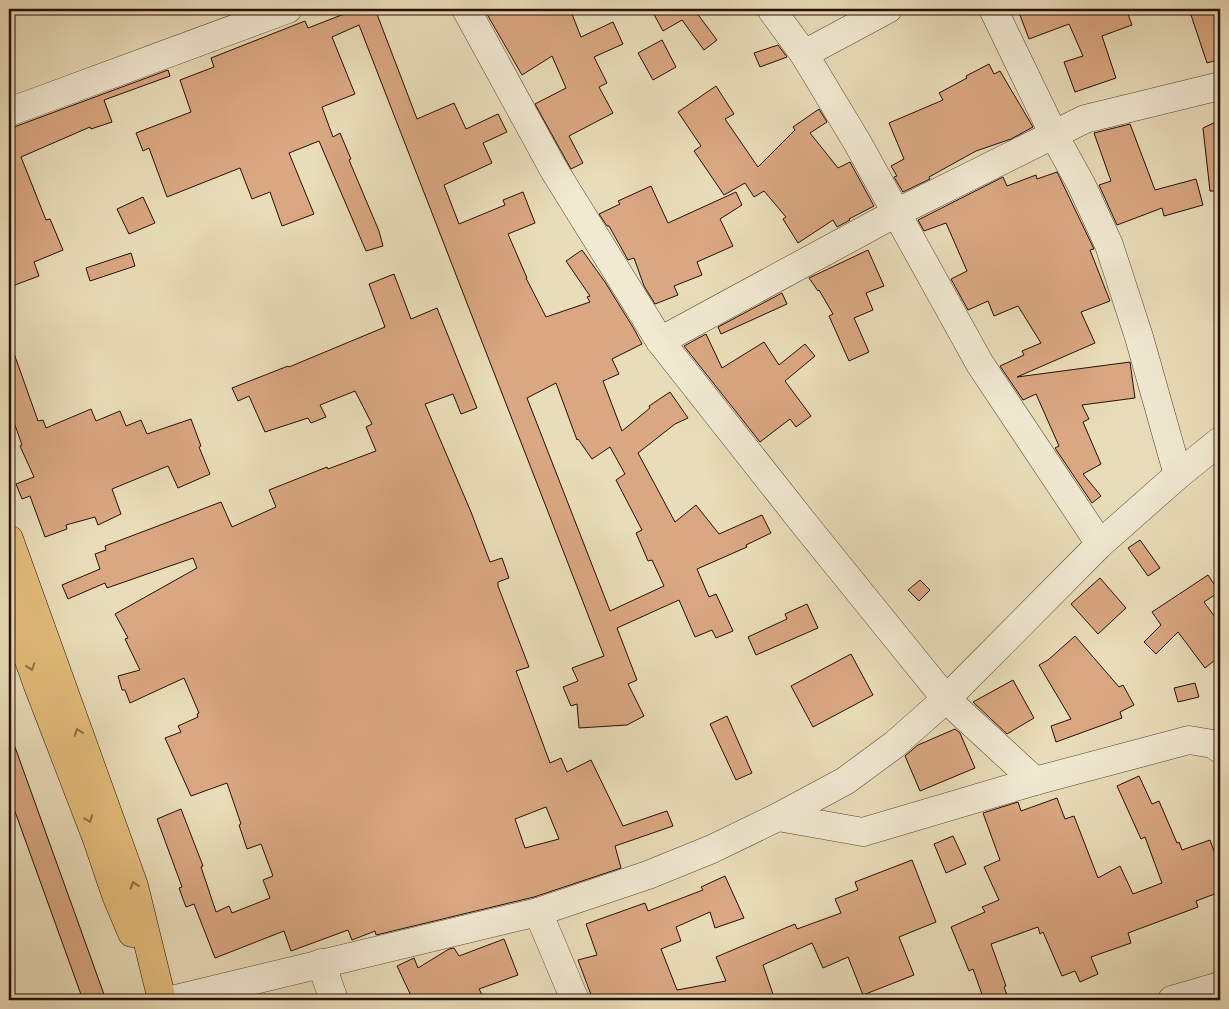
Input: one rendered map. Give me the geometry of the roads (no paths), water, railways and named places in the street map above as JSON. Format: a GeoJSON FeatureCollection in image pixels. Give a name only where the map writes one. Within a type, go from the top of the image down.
{"type":"FeatureCollection","features":[{"type":"Feature","properties":{"kind":"main road"},"geometry":{"type":"LineString","coordinates":[[9,539],[134,886],[162,1000]]}},
{"type":"Feature","properties":{"kind":"main road"},"geometry":{"type":"LineString","coordinates":[[9,604],[116,895],[162,1000]]}},
{"type":"Feature","properties":{"kind":"street"},"geometry":{"type":"LineString","coordinates":[[9,112],[288,9]]}},
{"type":"Feature","properties":{"kind":"street"},"geometry":{"type":"LineString","coordinates":[[466,9],[554,170],[660,341],[946,699],[1035,781]]}},
{"type":"Feature","properties":{"kind":"street"},"geometry":{"type":"LineString","coordinates":[[771,9],[804,54],[857,142],[980,364],[1100,544]]}},
{"type":"Feature","properties":{"kind":"street"},"geometry":{"type":"LineString","coordinates":[[804,54],[888,9]]}},
{"type":"Feature","properties":{"kind":"street"},"geometry":{"type":"LineString","coordinates":[[993,9],[1054,135],[1082,186],[1109,245],[1139,338],[1178,475]]}},
{"type":"Feature","properties":{"kind":"street"},"geometry":{"type":"LineString","coordinates":[[660,341],[896,213],[1085,119],[1220,86]]}},
{"type":"Feature","properties":{"kind":"street"},"geometry":{"type":"LineString","coordinates":[[171,1000],[538,912],[648,875],[712,849],[778,817],[845,781],[894,745],[946,699],[1100,544],[1178,475],[1220,441]]}},
{"type":"Feature","properties":{"kind":"street"},"geometry":{"type":"LineString","coordinates":[[778,817],[863,832],[1035,781],[1189,740],[1213,744],[1220,749]]}},
{"type":"Feature","properties":{"kind":"street"},"geometry":{"type":"LineString","coordinates":[[538,912],[575,1000]]}},
{"type":"Feature","properties":{"kind":"street"},"geometry":{"type":"LineString","coordinates":[[321,963],[334,1000]]}},
{"type":"Feature","properties":{"kind":"street"},"geometry":{"type":"LineString","coordinates":[[1172,1000],[1220,986]]}}]}
